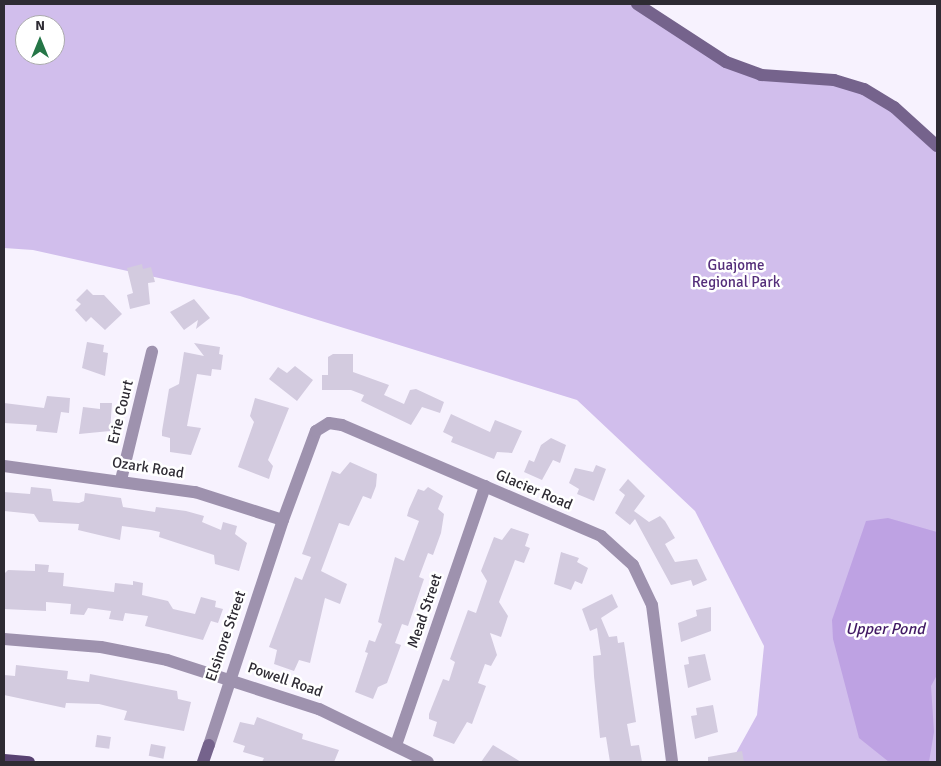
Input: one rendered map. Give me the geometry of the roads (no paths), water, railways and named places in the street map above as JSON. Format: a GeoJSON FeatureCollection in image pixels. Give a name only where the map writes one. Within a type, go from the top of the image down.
{"type":"FeatureCollection","features":[{"type":"Feature","properties":{"kind":"main road"},"geometry":{"type":"LineString","coordinates":[[4,760],[29,762]]}},
{"type":"Feature","properties":{"kind":"street"},"geometry":{"type":"LineString","coordinates":[[637,4],[726,62],[761,75],[834,80],[864,89],[894,107],[937,146]]}},
{"type":"Feature","properties":{"kind":"street","name":"Erie Court"},"geometry":{"type":"LineString","coordinates":[[121,480],[152,352]]}},
{"type":"Feature","properties":{"kind":"street","name":"Glacier Road"},"geometry":{"type":"LineString","coordinates":[[283,520],[316,431],[328,423],[342,424],[601,536],[633,565],[652,605],[672,762]]}},
{"type":"Feature","properties":{"kind":"street","name":"Ozark Road"},"geometry":{"type":"LineString","coordinates":[[4,466],[121,480],[195,492],[283,520]]}},
{"type":"Feature","properties":{"kind":"street","name":"Mead Street"},"geometry":{"type":"LineString","coordinates":[[396,745],[485,486]]}},
{"type":"Feature","properties":{"kind":"street","name":"Elsinore Street"},"geometry":{"type":"LineString","coordinates":[[203,762],[229,678],[283,520]]}},
{"type":"Feature","properties":{"kind":"street","name":"Powell Road"},"geometry":{"type":"LineString","coordinates":[[4,639],[101,647],[229,678],[319,709],[428,762]]}},
{"type":"Feature","properties":{"kind":"water","name":"Upper Pond"},"geometry":{"type":"Polygon","coordinates":[[[888,518],[937,532],[937,675],[931,686],[934,732],[929,762],[889,762],[859,738],[833,639],[832,620],[866,521],[888,518]]]}},
{"type":"Feature","properties":{"kind":"park label","name":"Guajome Regional Park"},"geometry":{"type":"Point","coordinates":[736,274]}}]}
